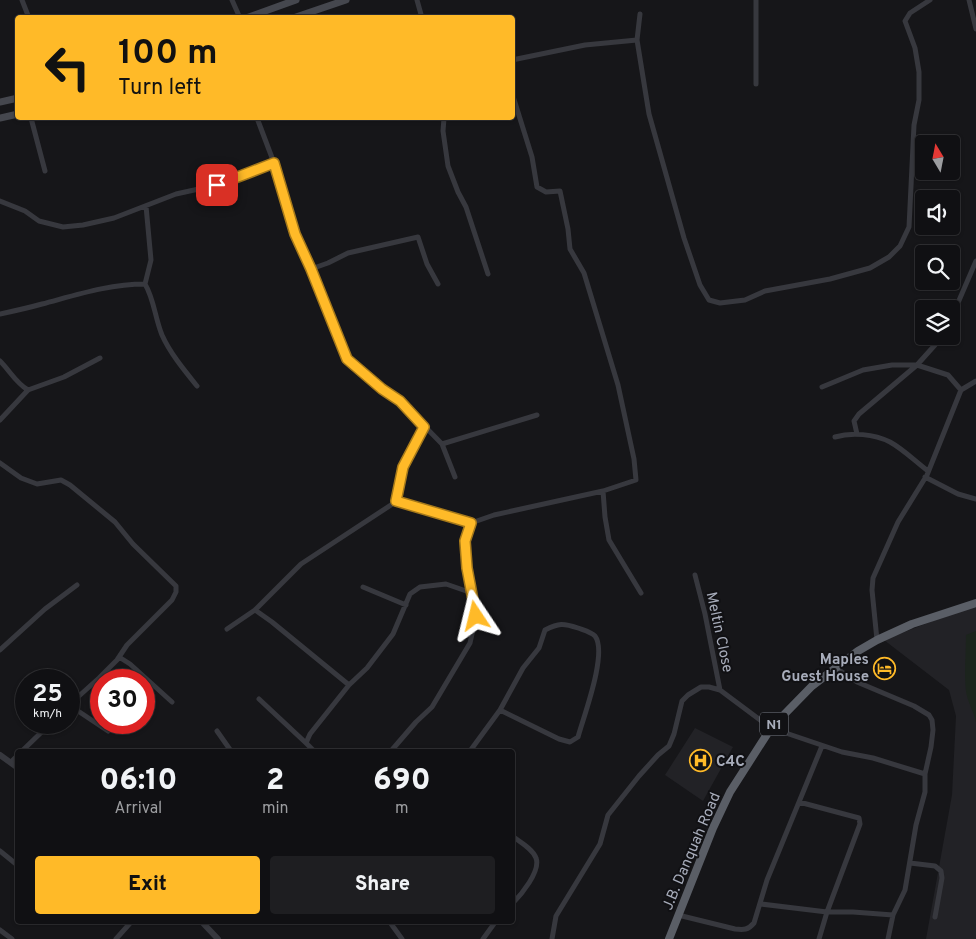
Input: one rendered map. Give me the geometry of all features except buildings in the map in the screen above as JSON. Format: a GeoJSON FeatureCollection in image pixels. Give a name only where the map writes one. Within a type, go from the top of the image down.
{"type":"FeatureCollection","features":[{"type":"Feature","properties":{"kind":"highway","name":"J.B. Danquah Road"},"geometry":{"type":"LineString","coordinates":[[669,939],[713,828],[730,792],[771,728],[812,686],[877,640],[929,618],[976,602]]}},
{"type":"Feature","properties":{"kind":"main road"},"geometry":{"type":"LineString","coordinates":[[254,15],[296,0]]}},
{"type":"Feature","properties":{"kind":"main road"},"geometry":{"type":"LineString","coordinates":[[302,15],[346,0]]}},
{"type":"Feature","properties":{"kind":"main road"},"geometry":{"type":"LineString","coordinates":[[0,102],[15,99]]}},
{"type":"Feature","properties":{"kind":"main road"},"geometry":{"type":"LineString","coordinates":[[0,118],[15,115]]}},
{"type":"Feature","properties":{"kind":"street"},"geometry":{"type":"LineString","coordinates":[[22,0],[28,15]]}},
{"type":"Feature","properties":{"kind":"street"},"geometry":{"type":"LineString","coordinates":[[232,0],[239,15]]}},
{"type":"Feature","properties":{"kind":"street"},"geometry":{"type":"LineString","coordinates":[[417,0],[421,15]]}},
{"type":"Feature","properties":{"kind":"street"},"geometry":{"type":"LineString","coordinates":[[756,0],[756,84]]}},
{"type":"Feature","properties":{"kind":"street"},"geometry":{"type":"LineString","coordinates":[[640,14],[637,40],[649,114],[684,238],[700,285],[709,300],[720,303],[745,300],[765,291],[830,280],[870,268],[889,257],[900,246],[909,227],[914,125],[919,100],[919,72],[916,48],[905,21],[910,12],[930,0]]}},
{"type":"Feature","properties":{"kind":"street"},"geometry":{"type":"LineString","coordinates":[[969,0],[976,28]]}},
{"type":"Feature","properties":{"kind":"street"},"geometry":{"type":"LineString","coordinates":[[515,59],[585,45],[637,40]]}},
{"type":"Feature","properties":{"kind":"street"},"geometry":{"type":"LineString","coordinates":[[397,501],[471,523],[494,515],[603,491],[636,480],[634,459],[618,385],[586,280],[570,249],[560,191],[546,192],[537,187],[532,157],[515,103]]}},
{"type":"Feature","properties":{"kind":"street"},"geometry":{"type":"LineString","coordinates":[[32,120],[45,171]]}},
{"type":"Feature","properties":{"kind":"street"},"geometry":{"type":"LineString","coordinates":[[258,120],[274,163],[295,234],[347,359],[382,389],[400,401],[442,444],[455,477]]}},
{"type":"Feature","properties":{"kind":"street"},"geometry":{"type":"LineString","coordinates":[[444,120],[443,131],[448,166],[466,207],[488,274]]}},
{"type":"Feature","properties":{"kind":"street"},"geometry":{"type":"LineString","coordinates":[[0,200],[25,211],[39,221],[64,227],[83,225],[114,218],[176,194],[217,185],[274,163]]}},
{"type":"Feature","properties":{"kind":"street"},"geometry":{"type":"LineString","coordinates":[[144,284],[151,260],[146,206]]}},
{"type":"Feature","properties":{"kind":"street"},"geometry":{"type":"LineString","coordinates":[[311,269],[348,253],[418,237],[427,264],[438,284]]}},
{"type":"Feature","properties":{"kind":"street"},"geometry":{"type":"LineString","coordinates":[[959,300],[976,260]]}},
{"type":"Feature","properties":{"kind":"street"},"geometry":{"type":"LineString","coordinates":[[0,314],[76,294],[125,284],[144,284]]}},
{"type":"Feature","properties":{"kind":"street"},"geometry":{"type":"LineString","coordinates":[[144,284],[150,292],[162,336],[197,386]]}},
{"type":"Feature","properties":{"kind":"street"},"geometry":{"type":"LineString","coordinates":[[857,434],[854,421],[859,414],[917,365],[935,345]]}},
{"type":"Feature","properties":{"kind":"street"},"geometry":{"type":"LineString","coordinates":[[0,420],[28,390],[64,377],[100,358]]}},
{"type":"Feature","properties":{"kind":"street"},"geometry":{"type":"LineString","coordinates":[[0,360],[20,385],[28,390]]}},
{"type":"Feature","properties":{"kind":"street"},"geometry":{"type":"LineString","coordinates":[[822,386],[863,370],[892,365],[917,365],[948,375],[961,390]]}},
{"type":"Feature","properties":{"kind":"street"},"geometry":{"type":"LineString","coordinates":[[877,640],[872,578],[898,522],[928,471],[961,390],[976,381]]}},
{"type":"Feature","properties":{"kind":"street"},"geometry":{"type":"LineString","coordinates":[[442,444],[537,416]]}},
{"type":"Feature","properties":{"kind":"street"},"geometry":{"type":"LineString","coordinates":[[227,630],[255,610],[301,564],[397,501],[403,467],[424,427]]}},
{"type":"Feature","properties":{"kind":"street"},"geometry":{"type":"LineString","coordinates":[[835,437],[857,434],[883,439],[892,443],[928,471]]}},
{"type":"Feature","properties":{"kind":"street"},"geometry":{"type":"LineString","coordinates":[[0,463],[21,478],[37,484],[61,480],[70,485],[115,522],[133,544],[176,586],[176,592],[172,600],[127,645],[119,657],[99,678],[80,695]]}},
{"type":"Feature","properties":{"kind":"street"},"geometry":{"type":"LineString","coordinates":[[925,477],[958,494],[976,499]]}},
{"type":"Feature","properties":{"kind":"street"},"geometry":{"type":"LineString","coordinates":[[603,491],[609,540],[641,593]]}},
{"type":"Feature","properties":{"kind":"street"},"geometry":{"type":"LineString","coordinates":[[393,749],[432,707],[470,643],[476,616],[467,568],[465,541],[471,523]]}},
{"type":"Feature","properties":{"kind":"street","name":"Meltin Close"},"geometry":{"type":"LineString","coordinates":[[695,575],[720,690],[771,728],[842,752],[873,758],[925,774]]}},
{"type":"Feature","properties":{"kind":"street"},"geometry":{"type":"LineString","coordinates":[[306,744],[310,734],[349,686],[367,668],[393,634],[410,594],[420,587],[446,584],[472,593]]}},
{"type":"Feature","properties":{"kind":"street"},"geometry":{"type":"LineString","coordinates":[[0,650],[45,609],[77,585]]}},
{"type":"Feature","properties":{"kind":"street"},"geometry":{"type":"LineString","coordinates":[[363,588],[406,605]]}},
{"type":"Feature","properties":{"kind":"street"},"geometry":{"type":"LineString","coordinates":[[255,610],[349,686]]}},
{"type":"Feature","properties":{"kind":"street"},"geometry":{"type":"LineString","coordinates":[[471,749],[500,710],[523,668],[540,648],[545,630],[564,623],[585,630],[594,636],[597,642],[598,667],[578,737],[570,742],[559,739],[500,710]]}},
{"type":"Feature","properties":{"kind":"street"},"geometry":{"type":"LineString","coordinates":[[119,657],[130,664],[172,702]]}},
{"type":"Feature","properties":{"kind":"street"},"geometry":{"type":"LineString","coordinates":[[836,668],[857,682],[894,696],[929,714],[932,720],[933,730],[925,774],[925,792],[916,825],[905,890],[892,915],[888,939]]}},
{"type":"Feature","properties":{"kind":"street"},"geometry":{"type":"LineString","coordinates":[[552,939],[556,916],[600,844],[608,815],[639,776],[669,746],[682,701],[688,695],[701,688],[709,687],[720,690]]}},
{"type":"Feature","properties":{"kind":"street"},"geometry":{"type":"LineString","coordinates":[[259,699],[312,749]]}},
{"type":"Feature","properties":{"kind":"street"},"geometry":{"type":"LineString","coordinates":[[216,731],[230,749]]}},
{"type":"Feature","properties":{"kind":"street"},"geometry":{"type":"LineString","coordinates":[[24,749],[40,734]]}},
{"type":"Feature","properties":{"kind":"street"},"geometry":{"type":"LineString","coordinates":[[678,915],[743,930],[749,928],[754,923],[767,880],[822,746]]}},
{"type":"Feature","properties":{"kind":"street"},"geometry":{"type":"LineString","coordinates":[[0,755],[15,765]]}},
{"type":"Feature","properties":{"kind":"street"},"geometry":{"type":"LineString","coordinates":[[11,762],[15,758]]}},
{"type":"Feature","properties":{"kind":"street"},"geometry":{"type":"LineString","coordinates":[[799,802],[859,818],[860,824],[827,912],[819,939]]}},
{"type":"Feature","properties":{"kind":"street"},"geometry":{"type":"LineString","coordinates":[[515,839],[536,857],[537,864],[534,874],[515,901]]}},
{"type":"Feature","properties":{"kind":"street"},"geometry":{"type":"LineString","coordinates":[[0,851],[15,863]]}},
{"type":"Feature","properties":{"kind":"street"},"geometry":{"type":"LineString","coordinates":[[910,863],[935,866],[941,871],[942,878],[935,918]]}},
{"type":"Feature","properties":{"kind":"street"},"geometry":{"type":"LineString","coordinates":[[761,904],[827,912],[892,915]]}},
{"type":"Feature","properties":{"kind":"street"},"geometry":{"type":"LineString","coordinates":[[118,938],[130,924]]}},
{"type":"Feature","properties":{"kind":"street"},"geometry":{"type":"LineString","coordinates":[[206,924],[218,939]]}},
{"type":"Feature","properties":{"kind":"street"},"geometry":{"type":"LineString","coordinates":[[391,924],[402,939]]}},
{"type":"Feature","properties":{"kind":"street"},"geometry":{"type":"LineString","coordinates":[[483,939],[493,924]]}},
{"type":"Feature","properties":{"kind":"street"},"geometry":{"type":"LineString","coordinates":[[0,930],[12,939]]}},
{"type":"Feature","properties":{"kind":"shaded area"},"geometry":{"type":"Polygon","coordinates":[[[976,606],[976,939],[926,939],[952,795],[956,716],[949,690],[884,640],[976,606]]]}},
{"type":"Feature","properties":{"kind":"shaded area"},"geometry":{"type":"Polygon","coordinates":[[[976,631],[976,722],[967,695],[965,670],[966,635],[976,631]]]}},
{"type":"Feature","properties":{"kind":"shaded area","name":"C4C"},"geometry":{"type":"Polygon","coordinates":[[[695,728],[733,747],[703,801],[665,775],[695,728]]]}},
{"type":"Feature","properties":{"kind":"place","name":"Maples Guest House"},"geometry":{"type":"Point","coordinates":[885,668]}},
{"type":"Feature","properties":{"kind":"place","name":"C4C"},"geometry":{"type":"Point","coordinates":[700,761]}},
{"type":"Feature","properties":{"kind":"route"},"geometry":{"type":"LineString","coordinates":[[217,185],[274,163],[295,234],[347,359],[382,389],[400,401],[424,427],[403,467],[396,501],[471,523],[465,541],[467,568],[476,616]]}}]}
